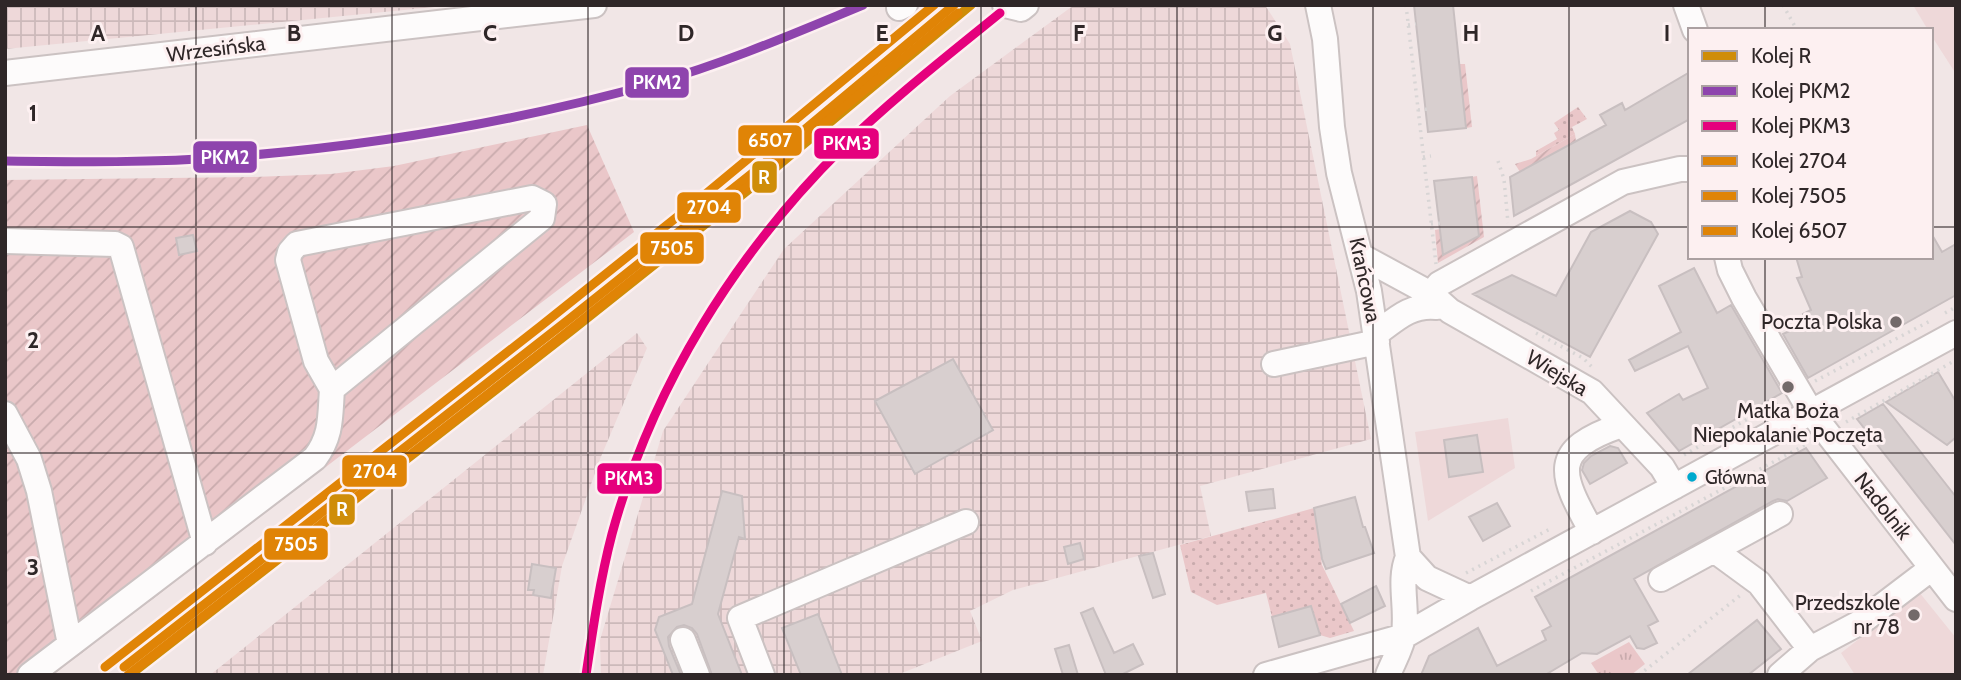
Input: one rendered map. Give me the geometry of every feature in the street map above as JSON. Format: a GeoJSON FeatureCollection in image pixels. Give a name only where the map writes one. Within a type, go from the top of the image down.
{"type":"FeatureCollection","features":[{"type":"Feature","properties":{"kind":"street","name":"Wrzesińska"},"geometry":{"type":"LineString","coordinates":[[5,73],[426,15],[594,5]]}},
{"type":"Feature","properties":{"kind":"street"},"geometry":{"type":"LineString","coordinates":[[1005,5],[1021,9],[1026,5]]}},
{"type":"Feature","properties":{"kind":"street","name":"Krańcowa"},"geometry":{"type":"LineString","coordinates":[[1318,5],[1325,39],[1337,161],[1361,256],[1377,338],[1408,557],[1403,569],[1406,603],[1404,636]]}},
{"type":"Feature","properties":{"kind":"street"},"geometry":{"type":"LineString","coordinates":[[1686,5],[1694,28]]}},
{"type":"Feature","properties":{"kind":"street"},"geometry":{"type":"LineString","coordinates":[[1274,364],[1377,338],[1439,284],[1623,182],[1688,169]]}},
{"type":"Feature","properties":{"kind":"street"},"geometry":{"type":"LineString","coordinates":[[30,675],[315,458],[325,444],[330,426],[332,389],[316,361],[288,260],[290,252],[297,244],[532,198],[544,204],[542,218],[332,389]]}},
{"type":"Feature","properties":{"kind":"street"},"geometry":{"type":"LineString","coordinates":[[5,241],[115,244],[125,252],[205,543]]}},
{"type":"Feature","properties":{"kind":"street","name":"Wiejska"},"geometry":{"type":"LineString","coordinates":[[1361,256],[1430,291],[1450,311],[1591,392],[1668,477]]}},
{"type":"Feature","properties":{"kind":"street","name":"Nadolnik"},"geometry":{"type":"LineString","coordinates":[[1727,259],[1744,298],[1811,412],[1956,599]]}},
{"type":"Feature","properties":{"kind":"street"},"geometry":{"type":"LineString","coordinates":[[1266,675],[1404,636],[1464,588],[1592,532],[1668,477],[1811,412],[1956,333]]}},
{"type":"Feature","properties":{"kind":"street"},"geometry":{"type":"LineString","coordinates":[[5,414],[29,459],[39,491],[70,645]]}},
{"type":"Feature","properties":{"kind":"street"},"geometry":{"type":"LineString","coordinates":[[1592,532],[1568,486],[1568,466],[1576,447],[1585,440],[1622,425]]}},
{"type":"Feature","properties":{"kind":"street"},"geometry":{"type":"LineString","coordinates":[[1661,579],[1780,514]]}},
{"type":"Feature","properties":{"kind":"street"},"geometry":{"type":"LineString","coordinates":[[762,675],[740,618],[966,522]]}},
{"type":"Feature","properties":{"kind":"street"},"geometry":{"type":"LineString","coordinates":[[1714,550],[1758,582],[1810,649]]}},
{"type":"Feature","properties":{"kind":"street"},"geometry":{"type":"LineString","coordinates":[[1408,557],[1427,578],[1464,588]]}},
{"type":"Feature","properties":{"kind":"street"},"geometry":{"type":"LineString","coordinates":[[1780,675],[1810,649],[1861,622],[1932,568]]}},
{"type":"Feature","properties":{"kind":"street"},"geometry":{"type":"LineString","coordinates":[[1388,675],[1404,636],[1416,624],[1425,609],[1427,578]]}},
{"type":"Feature","properties":{"kind":"street"},"geometry":{"type":"LineString","coordinates":[[683,640],[697,675]]}},
{"type":"Feature","properties":{"kind":"path"},"geometry":{"type":"LineString","coordinates":[[1406,5],[1431,224],[1430,291]]}},
{"type":"Feature","properties":{"kind":"path"},"geometry":{"type":"LineString","coordinates":[[1783,5],[1796,28]]}},
{"type":"Feature","properties":{"kind":"path"},"geometry":{"type":"LineString","coordinates":[[1408,25],[1416,24]]}},
{"type":"Feature","properties":{"kind":"path"},"geometry":{"type":"LineString","coordinates":[[1418,110],[1429,109]]}},
{"type":"Feature","properties":{"kind":"path"},"geometry":{"type":"LineString","coordinates":[[1423,158],[1431,156]]}},
{"type":"Feature","properties":{"kind":"path"},"geometry":{"type":"LineString","coordinates":[[1498,161],[1504,179],[1511,231]]}},
{"type":"Feature","properties":{"kind":"path"},"geometry":{"type":"LineString","coordinates":[[1431,224],[1441,223]]}},
{"type":"Feature","properties":{"kind":"path"},"geometry":{"type":"LineString","coordinates":[[1668,477],[1677,460],[1798,390],[1956,307]]}},
{"type":"Feature","properties":{"kind":"path"},"geometry":{"type":"LineString","coordinates":[[1522,596],[1690,509],[1956,360]]}},
{"type":"Feature","properties":{"kind":"path"},"geometry":{"type":"LineString","coordinates":[[1464,588],[1553,527]]}},
{"type":"Feature","properties":{"kind":"path"},"geometry":{"type":"LineString","coordinates":[[1639,675],[1758,582]]}},
{"type":"Feature","properties":{"kind":"shaded area"},"geometry":{"type":"Polygon","coordinates":[[[5,5],[455,5],[5,49],[5,5]]]}},
{"type":"Feature","properties":{"kind":"shaded area"},"geometry":{"type":"Polygon","coordinates":[[[1074,5],[1265,5],[1290,44],[1371,439],[1200,486],[1211,536],[1013,590],[970,611],[982,641],[897,675],[601,675],[600,640],[663,431],[784,249],[950,96],[1074,5]]]}},
{"type":"Feature","properties":{"kind":"shaded area"},"geometry":{"type":"Polygon","coordinates":[[[1913,5],[1956,5],[1956,74],[1933,38],[1933,28],[1927,28],[1913,5]]]}},
{"type":"Feature","properties":{"kind":"shaded area"},"geometry":{"type":"Polygon","coordinates":[[[637,333],[647,348],[600,459],[562,566],[543,675],[210,675],[637,333]]]}},
{"type":"Feature","properties":{"kind":"shaded area"},"geometry":{"type":"Polygon","coordinates":[[[1508,418],[1515,468],[1428,521],[1415,432],[1508,418]]]}},
{"type":"Feature","properties":{"kind":"shaded area","name":"Przedszkole nr 78"},"geometry":{"type":"Polygon","coordinates":[[[1919,592],[1956,638],[1956,675],[1855,675],[1841,653],[1919,592]]]}},
{"type":"Feature","properties":{"kind":"green space"},"geometry":{"type":"Polygon","coordinates":[[[1459,64],[1465,64],[1472,127],[1466,128],[1459,64]]]}},
{"type":"Feature","properties":{"kind":"green space"},"geometry":{"type":"Polygon","coordinates":[[[1578,107],[1587,119],[1572,127],[1575,134],[1536,156],[1536,151],[1557,139],[1554,133],[1559,130],[1554,123],[1578,107]]]}},
{"type":"Feature","properties":{"kind":"green space"},"geometry":{"type":"Polygon","coordinates":[[[587,125],[634,232],[53,675],[5,675],[5,180],[331,174],[394,166],[587,125]]]}},
{"type":"Feature","properties":{"kind":"green space"},"geometry":{"type":"Polygon","coordinates":[[[1575,134],[1576,142],[1520,172],[1515,164],[1531,159],[1575,134]]]}},
{"type":"Feature","properties":{"kind":"green space"},"geometry":{"type":"Polygon","coordinates":[[[1477,176],[1484,237],[1438,263],[1435,230],[1440,229],[1442,249],[1447,252],[1479,236],[1472,177],[1477,176]]]}},
{"type":"Feature","properties":{"kind":"green space"},"geometry":{"type":"Polygon","coordinates":[[[1314,508],[1322,565],[1354,631],[1330,638],[1320,635],[1311,606],[1272,617],[1266,593],[1217,605],[1191,592],[1180,545],[1314,508]]]}},
{"type":"Feature","properties":{"kind":"green space"},"geometry":{"type":"Polygon","coordinates":[[[1629,642],[1645,664],[1631,675],[1599,675],[1591,663],[1629,642]]]}},
{"type":"Feature","properties":{"kind":"building"},"geometry":{"type":"Polygon","coordinates":[[[1414,5],[1453,5],[1466,128],[1428,132],[1414,5]]]}},
{"type":"Feature","properties":{"kind":"building"},"geometry":{"type":"Polygon","coordinates":[[[1688,73],[1688,120],[1514,216],[1510,177],[1606,125],[1600,115],[1622,103],[1625,110],[1688,73]]]}},
{"type":"Feature","properties":{"kind":"building"},"geometry":{"type":"Polygon","coordinates":[[[1472,177],[1479,236],[1443,255],[1434,181],[1472,177]]]}},
{"type":"Feature","properties":{"kind":"building"},"geometry":{"type":"Polygon","coordinates":[[[1630,211],[1651,222],[1658,234],[1590,357],[1473,294],[1512,275],[1556,296],[1591,232],[1630,211]]]}},
{"type":"Feature","properties":{"kind":"building"},"geometry":{"type":"Polygon","coordinates":[[[193,235],[197,251],[179,255],[176,238],[193,235]]]}},
{"type":"Feature","properties":{"kind":"building"},"geometry":{"type":"Polygon","coordinates":[[[1933,236],[1942,252],[1956,244],[1956,295],[1808,378],[1783,334],[1807,323],[1803,314],[1811,310],[1797,278],[1802,277],[1797,259],[1933,259],[1933,236]]]}},
{"type":"Feature","properties":{"kind":"building"},"geometry":{"type":"Polygon","coordinates":[[[1694,268],[1717,313],[1731,305],[1782,393],[1679,451],[1647,413],[1679,394],[1683,400],[1708,388],[1688,346],[1635,371],[1629,360],[1681,332],[1659,286],[1694,268]]]}},
{"type":"Feature","properties":{"kind":"building"},"geometry":{"type":"Polygon","coordinates":[[[953,359],[993,430],[915,474],[875,401],[953,359]]]}},
{"type":"Feature","properties":{"kind":"building"},"geometry":{"type":"Polygon","coordinates":[[[1938,372],[1956,402],[1956,437],[1947,445],[1886,402],[1938,372]]]}},
{"type":"Feature","properties":{"kind":"building"},"geometry":{"type":"Polygon","coordinates":[[[1883,404],[1956,497],[1956,545],[1857,419],[1883,404]]]}},
{"type":"Feature","properties":{"kind":"building"},"geometry":{"type":"Polygon","coordinates":[[[1477,435],[1483,472],[1449,477],[1444,440],[1477,435]]]}},
{"type":"Feature","properties":{"kind":"building"},"geometry":{"type":"Polygon","coordinates":[[[1610,446],[1618,448],[1627,463],[1590,484],[1582,470],[1584,463],[1610,446]]]}},
{"type":"Feature","properties":{"kind":"building"},"geometry":{"type":"Polygon","coordinates":[[[1806,448],[1827,478],[1787,501],[1773,501],[1634,579],[1658,621],[1648,626],[1657,643],[1644,649],[1637,648],[1630,636],[1597,654],[1582,653],[1545,675],[1421,675],[1429,656],[1478,628],[1497,666],[1546,640],[1542,631],[1551,626],[1535,597],[1806,448]]]}},
{"type":"Feature","properties":{"kind":"building"},"geometry":{"type":"Polygon","coordinates":[[[1273,489],[1275,508],[1249,511],[1246,492],[1273,489]]]}},
{"type":"Feature","properties":{"kind":"building"},"geometry":{"type":"Polygon","coordinates":[[[722,491],[742,496],[745,539],[739,537],[718,614],[742,675],[712,675],[697,634],[684,625],[677,627],[668,637],[681,675],[673,675],[655,630],[659,617],[692,604],[722,491]]]}},
{"type":"Feature","properties":{"kind":"building"},"geometry":{"type":"Polygon","coordinates":[[[1355,497],[1374,553],[1326,569],[1314,508],[1355,497]]]}},
{"type":"Feature","properties":{"kind":"building"},"geometry":{"type":"Polygon","coordinates":[[[1497,503],[1510,526],[1483,541],[1469,517],[1497,503]]]}},
{"type":"Feature","properties":{"kind":"building"},"geometry":{"type":"Polygon","coordinates":[[[1080,543],[1084,559],[1068,564],[1064,547],[1080,543]]]}},
{"type":"Feature","properties":{"kind":"building"},"geometry":{"type":"Polygon","coordinates":[[[1153,553],[1165,594],[1153,598],[1139,556],[1153,553]]]}},
{"type":"Feature","properties":{"kind":"building"},"geometry":{"type":"Polygon","coordinates":[[[532,564],[556,568],[551,598],[533,595],[534,590],[528,590],[532,564]]]}},
{"type":"Feature","properties":{"kind":"building"},"geometry":{"type":"Polygon","coordinates":[[[1376,586],[1385,606],[1350,623],[1341,604],[1376,586]]]}},
{"type":"Feature","properties":{"kind":"building"},"geometry":{"type":"Polygon","coordinates":[[[1311,606],[1320,635],[1279,647],[1272,617],[1311,606]]]}},
{"type":"Feature","properties":{"kind":"building"},"geometry":{"type":"Polygon","coordinates":[[[1093,608],[1114,653],[1133,644],[1143,664],[1121,675],[1106,675],[1081,613],[1093,608]]]}},
{"type":"Feature","properties":{"kind":"building"},"geometry":{"type":"Polygon","coordinates":[[[818,614],[842,675],[801,675],[782,628],[818,614]]]}},
{"type":"Feature","properties":{"kind":"building"},"geometry":{"type":"Polygon","coordinates":[[[1757,620],[1781,649],[1748,675],[1687,675],[1757,620]]]}},
{"type":"Feature","properties":{"kind":"building"},"geometry":{"type":"Polygon","coordinates":[[[1069,645],[1078,675],[1063,675],[1055,649],[1069,645]]]}},
{"type":"Feature","properties":{"kind":"rail line","name":"PKM2"},"geometry":{"type":"LineString","coordinates":[[5,161],[117,162],[200,159],[336,146],[497,121],[682,75],[863,5]]}},
{"type":"Feature","properties":{"kind":"rail line","name":"6507"},"geometry":{"type":"LineString","coordinates":[[105,667],[542,325],[934,5]]}},
{"type":"Feature","properties":{"kind":"rail line","name":"2704"},"geometry":{"type":"LineString","coordinates":[[124,667],[755,171],[954,5]]}},
{"type":"Feature","properties":{"kind":"rail line","name":"R"},"geometry":{"type":"LineString","coordinates":[[130,675],[575,328],[762,179],[971,5]]}},
{"type":"Feature","properties":{"kind":"rail line","name":"7505"},"geometry":{"type":"LineString","coordinates":[[128,675],[556,341],[958,13]]}},
{"type":"Feature","properties":{"kind":"rail line","name":"PKM3"},"geometry":{"type":"LineString","coordinates":[[586,675],[604,569],[629,480],[674,375],[702,326],[767,232],[843,147],[900,95],[1000,13]]}},
{"type":"Feature","properties":{"kind":"place","name":"Poczta Polska"},"geometry":{"type":"Point","coordinates":[1896,322]}},
{"type":"Feature","properties":{"kind":"place","name":"Matka Boża Niepokalanie Poczęta"},"geometry":{"type":"Point","coordinates":[1788,387]}},
{"type":"Feature","properties":{"kind":"place","name":"Główna"},"geometry":{"type":"Point","coordinates":[1692,477]}},
{"type":"Feature","properties":{"kind":"place","name":"Przedszkole nr 78"},"geometry":{"type":"Point","coordinates":[1914,615]}}]}
